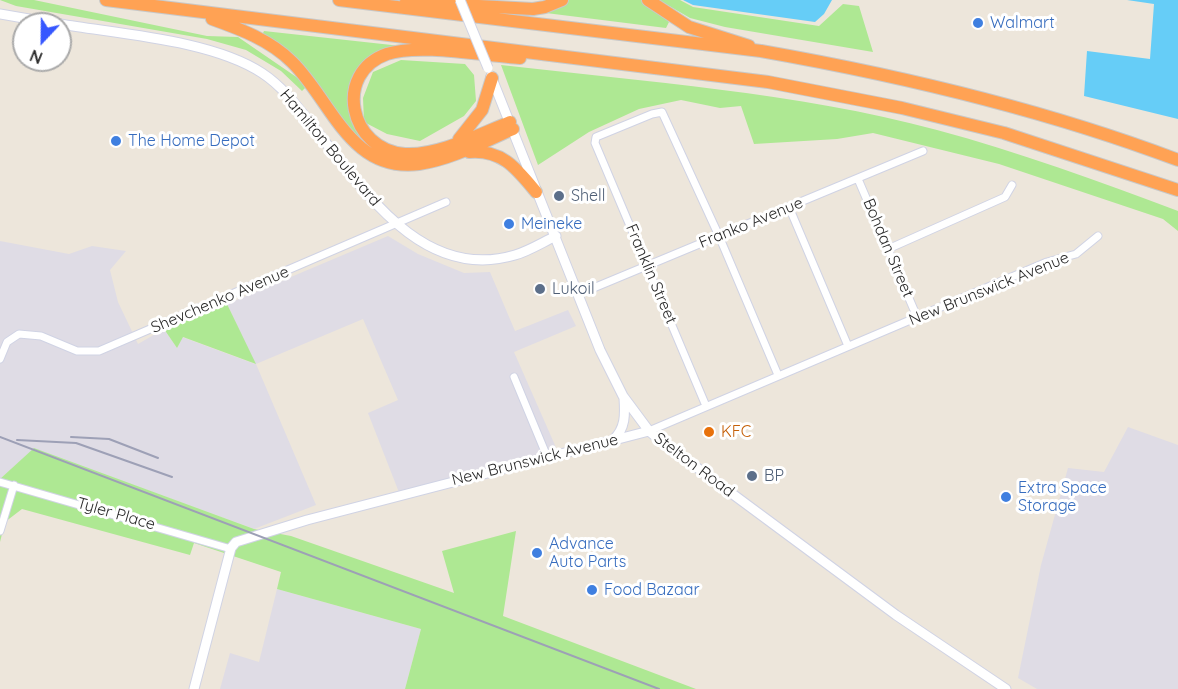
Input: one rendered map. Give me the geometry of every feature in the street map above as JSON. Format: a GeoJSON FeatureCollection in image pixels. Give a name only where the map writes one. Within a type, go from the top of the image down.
{"type":"FeatureCollection","features":[{"type":"Feature","properties":{"kind":"highway"},"geometry":{"type":"LineString","coordinates":[[106,0],[723,75],[902,108],[1042,144],[1178,190]]}},
{"type":"Feature","properties":{"kind":"highway"},"geometry":{"type":"LineString","coordinates":[[339,0],[761,51],[947,88],[1043,115],[1178,160]]}},
{"type":"Feature","properties":{"kind":"highway"},"geometry":{"type":"LineString","coordinates":[[394,7],[409,0],[533,9],[545,8],[562,0]]}},
{"type":"Feature","properties":{"kind":"highway"},"geometry":{"type":"LineString","coordinates":[[648,0],[689,27],[736,40],[761,51]]}},
{"type":"Feature","properties":{"kind":"highway"},"geometry":{"type":"LineString","coordinates":[[194,12],[248,33],[278,50],[305,76],[340,129],[357,146],[376,156],[418,164],[512,126]]}},
{"type":"Feature","properties":{"kind":"highway"},"geometry":{"type":"LineString","coordinates":[[531,52],[520,58],[421,51],[395,52],[376,60],[363,73],[356,87],[354,106],[363,132],[377,145],[397,152],[417,154],[457,147],[487,151],[501,157],[517,169],[536,192]]}},
{"type":"Feature","properties":{"kind":"highway"},"geometry":{"type":"LineString","coordinates":[[457,147],[478,119],[490,73]]}},
{"type":"Feature","properties":{"kind":"street","name":"Stelton Road"},"geometry":{"type":"LineString","coordinates":[[460,0],[600,350],[623,396],[650,431],[896,615],[1006,689]]}},
{"type":"Feature","properties":{"kind":"street","name":"Hamilton Boulevard"},"geometry":{"type":"LineString","coordinates":[[72,26],[192,46],[244,63],[263,73],[286,93],[360,187],[396,224],[432,248],[463,258],[479,259],[517,255],[556,236]]}},
{"type":"Feature","properties":{"kind":"street","name":"Franklin Street"},"geometry":{"type":"LineString","coordinates":[[706,406],[595,143],[596,137],[662,112],[719,236]]}},
{"type":"Feature","properties":{"kind":"street","name":"Franko Avenue"},"geometry":{"type":"LineString","coordinates":[[579,294],[923,151]]}},
{"type":"Feature","properties":{"kind":"street","name":"Bohdan Street"},"geometry":{"type":"LineString","coordinates":[[858,179],[917,316]]}},
{"type":"Feature","properties":{"kind":"street"},"geometry":{"type":"LineString","coordinates":[[888,249],[1005,197],[1012,185]]}},
{"type":"Feature","properties":{"kind":"street","name":"Shevchenko Avenue"},"geometry":{"type":"LineString","coordinates":[[0,359],[7,342],[19,334],[41,336],[77,351],[99,351],[446,201]]}},
{"type":"Feature","properties":{"kind":"street"},"geometry":{"type":"LineString","coordinates":[[789,207],[848,346]]}},
{"type":"Feature","properties":{"kind":"street"},"geometry":{"type":"LineString","coordinates":[[719,236],[778,375]]}},
{"type":"Feature","properties":{"kind":"street","name":"New Brunswick Avenue"},"geometry":{"type":"LineString","coordinates":[[231,549],[236,542],[255,534],[650,431],[917,316],[1047,262],[1076,254],[1098,236]]}},
{"type":"Feature","properties":{"kind":"street"},"geometry":{"type":"LineString","coordinates":[[514,377],[548,459]]}},
{"type":"Feature","properties":{"kind":"street"},"geometry":{"type":"LineString","coordinates":[[612,440],[623,427],[625,414],[623,396]]}},
{"type":"Feature","properties":{"kind":"street","name":"Tyler Place"},"geometry":{"type":"LineString","coordinates":[[0,482],[14,484],[231,549]]}},
{"type":"Feature","properties":{"kind":"street"},"geometry":{"type":"LineString","coordinates":[[0,531],[14,484]]}},
{"type":"Feature","properties":{"kind":"street"},"geometry":{"type":"LineString","coordinates":[[194,689],[231,549]]}},
{"type":"Feature","properties":{"kind":"shaded area"},"geometry":{"type":"Polygon","coordinates":[[[388,236],[418,254],[464,273],[490,272],[515,331],[568,310],[576,326],[514,352],[558,452],[400,495],[368,413],[398,400],[363,319],[256,364],[316,505],[254,529],[34,449],[0,479],[0,241],[69,254],[92,246],[126,251],[110,270],[118,302],[138,344],[164,329],[177,348],[182,337],[255,364],[227,304],[388,236]]]}},
{"type":"Feature","properties":{"kind":"shaded area"},"geometry":{"type":"Polygon","coordinates":[[[1128,427],[1178,445],[1178,689],[1037,689],[1018,678],[1041,565],[1068,468],[1104,472],[1128,427]]]}},
{"type":"Feature","properties":{"kind":"shaded area"},"geometry":{"type":"Polygon","coordinates":[[[277,589],[421,629],[405,689],[220,689],[230,653],[259,662],[277,589]]]}},
{"type":"Feature","properties":{"kind":"green space"},"geometry":{"type":"Polygon","coordinates":[[[0,0],[34,0],[207,36],[238,37],[308,85],[302,91],[281,71],[246,50],[207,39],[72,16],[72,12],[51,12],[16,6],[0,0]]]}},
{"type":"Feature","properties":{"kind":"green space"},"geometry":{"type":"Polygon","coordinates":[[[569,0],[642,0],[669,22],[666,28],[546,13],[569,0]]]}},
{"type":"Feature","properties":{"kind":"green space"},"geometry":{"type":"Polygon","coordinates":[[[659,0],[680,0],[693,7],[819,26],[843,4],[859,6],[873,52],[725,27],[690,18],[659,0]]]}},
{"type":"Feature","properties":{"kind":"green space"},"geometry":{"type":"Polygon","coordinates":[[[264,31],[419,48],[407,48],[357,75],[360,133],[370,149],[358,141],[262,35],[264,31]]]}},
{"type":"Feature","properties":{"kind":"green space"},"geometry":{"type":"Polygon","coordinates":[[[401,60],[465,64],[474,75],[476,101],[464,116],[420,141],[387,134],[364,122],[363,98],[373,72],[401,60]]]}},
{"type":"Feature","properties":{"kind":"green space"},"geometry":{"type":"Polygon","coordinates":[[[501,65],[775,97],[884,117],[1028,157],[1178,211],[1178,231],[1163,219],[999,164],[873,133],[837,139],[754,144],[741,106],[720,108],[681,100],[639,109],[589,132],[538,165],[501,65]]]}},
{"type":"Feature","properties":{"kind":"green space"},"geometry":{"type":"Polygon","coordinates":[[[227,304],[256,364],[183,337],[177,348],[164,329],[227,304]]]}},
{"type":"Feature","properties":{"kind":"green space"},"geometry":{"type":"Polygon","coordinates":[[[34,448],[254,529],[291,536],[454,593],[442,551],[516,531],[503,616],[696,689],[405,689],[421,629],[277,589],[281,572],[194,543],[190,555],[22,509],[5,522],[0,542],[0,479],[34,448]]]}},
{"type":"Feature","properties":{"kind":"water"},"geometry":{"type":"Polygon","coordinates":[[[683,0],[832,0],[824,14],[815,22],[693,5],[683,0]]]}},
{"type":"Feature","properties":{"kind":"water"},"geometry":{"type":"Polygon","coordinates":[[[1127,0],[1178,0],[1178,119],[1084,96],[1087,51],[1150,59],[1154,4],[1127,0]]]}},
{"type":"Feature","properties":{"kind":"railway"},"geometry":{"type":"LineString","coordinates":[[0,437],[659,689]]}},
{"type":"Feature","properties":{"kind":"railway"},"geometry":{"type":"LineString","coordinates":[[71,437],[109,439],[158,458]]}},
{"type":"Feature","properties":{"kind":"railway"},"geometry":{"type":"LineString","coordinates":[[17,440],[76,443],[172,477]]}},
{"type":"Feature","properties":{"kind":"place","name":"Walmart"},"geometry":{"type":"Point","coordinates":[978,23]}},
{"type":"Feature","properties":{"kind":"place","name":"The Home Depot"},"geometry":{"type":"Point","coordinates":[116,141]}},
{"type":"Feature","properties":{"kind":"place","name":"Shell"},"geometry":{"type":"Point","coordinates":[559,196]}},
{"type":"Feature","properties":{"kind":"place","name":"Meineke"},"geometry":{"type":"Point","coordinates":[509,224]}},
{"type":"Feature","properties":{"kind":"place","name":"Lukoil"},"geometry":{"type":"Point","coordinates":[540,289]}},
{"type":"Feature","properties":{"kind":"place","name":"KFC"},"geometry":{"type":"Point","coordinates":[709,432]}},
{"type":"Feature","properties":{"kind":"place","name":"BP"},"geometry":{"type":"Point","coordinates":[752,476]}},
{"type":"Feature","properties":{"kind":"place","name":"Extra Space Storage"},"geometry":{"type":"Point","coordinates":[1006,497]}},
{"type":"Feature","properties":{"kind":"place","name":"Advance Auto Parts"},"geometry":{"type":"Point","coordinates":[537,553]}},
{"type":"Feature","properties":{"kind":"place","name":"Food Bazaar"},"geometry":{"type":"Point","coordinates":[592,590]}}]}
